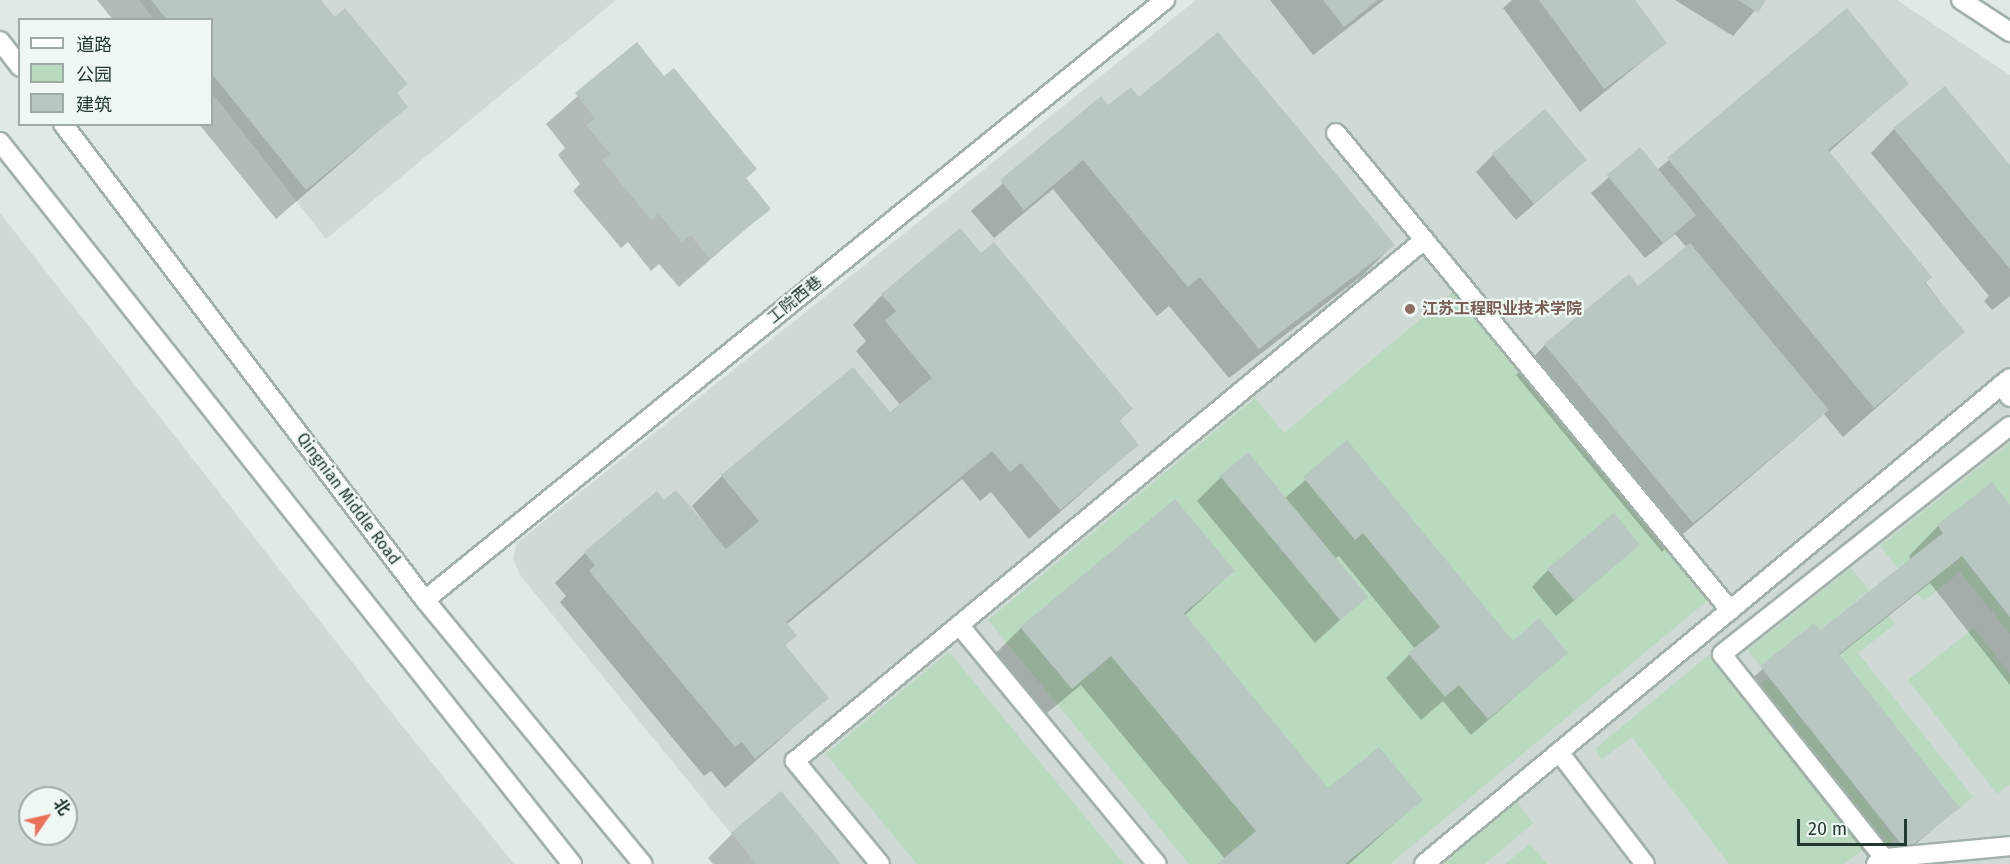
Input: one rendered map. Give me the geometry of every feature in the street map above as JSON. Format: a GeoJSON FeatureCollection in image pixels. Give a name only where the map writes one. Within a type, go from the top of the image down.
{"type":"FeatureCollection","features":[{"type":"Feature","properties":{"kind":"street","name":"工院西巷"},"geometry":{"type":"LineString","coordinates":[[425,600],[1165,0]]}},
{"type":"Feature","properties":{"kind":"street"},"geometry":{"type":"LineString","coordinates":[[1961,0],[2010,32]]}},
{"type":"Feature","properties":{"kind":"street"},"geometry":{"type":"LineString","coordinates":[[0,41],[18,64]]}},
{"type":"Feature","properties":{"kind":"street","name":"Qingnian Middle Road"},"geometry":{"type":"LineString","coordinates":[[65,126],[425,600],[643,864]]}},
{"type":"Feature","properties":{"kind":"street"},"geometry":{"type":"LineString","coordinates":[[1336,134],[1730,610]]}},
{"type":"Feature","properties":{"kind":"street"},"geometry":{"type":"LineString","coordinates":[[0,142],[572,864]]}},
{"type":"Feature","properties":{"kind":"street"},"geometry":{"type":"LineString","coordinates":[[880,864],[795,761],[1424,240]]}},
{"type":"Feature","properties":{"kind":"street"},"geometry":{"type":"LineString","coordinates":[[1424,864],[1730,610],[2007,387]]}},
{"type":"Feature","properties":{"kind":"street"},"geometry":{"type":"LineString","coordinates":[[2010,426],[1722,654],[1880,861],[2010,846]]}},
{"type":"Feature","properties":{"kind":"street"},"geometry":{"type":"LineString","coordinates":[[959,625],[1157,864]]}},
{"type":"Feature","properties":{"kind":"street"},"geometry":{"type":"LineString","coordinates":[[1559,752],[1645,864]]}},
{"type":"Feature","properties":{"kind":"shaded area"},"geometry":{"type":"Polygon","coordinates":[[[139,0],[616,0],[326,239],[213,94],[213,18],[153,18],[139,0]]]}},
{"type":"Feature","properties":{"kind":"shaded area","name":"江苏工程职业技术学院"},"geometry":{"type":"Polygon","coordinates":[[[1196,0],[1897,0],[2010,75],[2010,864],[756,864],[520,575],[513,558],[517,543],[1196,0]]]}},
{"type":"Feature","properties":{"kind":"shaded area"},"geometry":{"type":"Polygon","coordinates":[[[0,213],[403,727],[514,864],[0,864],[0,213]]]}},
{"type":"Feature","properties":{"kind":"green space"},"geometry":{"type":"Polygon","coordinates":[[[1453,292],[1708,600],[1390,864],[1189,864],[988,620],[1255,398],[1284,433],[1453,292]]]}},
{"type":"Feature","properties":{"kind":"green space"},"geometry":{"type":"Polygon","coordinates":[[[2010,443],[2010,505],[1943,533],[1898,568],[1880,546],[2010,443]]]}},
{"type":"Feature","properties":{"kind":"green space"},"geometry":{"type":"Polygon","coordinates":[[[1962,556],[2010,617],[2010,634],[1960,572],[1924,601],[1916,592],[1962,556]]]}},
{"type":"Feature","properties":{"kind":"green space"},"geometry":{"type":"Polygon","coordinates":[[[1851,568],[1869,590],[1820,630],[1814,623],[1760,666],[1748,650],[1851,568]]]}},
{"type":"Feature","properties":{"kind":"green space"},"geometry":{"type":"Polygon","coordinates":[[[1888,615],[1895,624],[1858,653],[1973,797],[1960,808],[1839,654],[1888,615]]]}},
{"type":"Feature","properties":{"kind":"green space"},"geometry":{"type":"Polygon","coordinates":[[[1974,628],[2010,674],[2010,784],[1997,794],[1908,680],[1974,628]]]}},
{"type":"Feature","properties":{"kind":"green space"},"geometry":{"type":"Polygon","coordinates":[[[949,652],[1124,864],[917,864],[826,754],[949,652]]]}},
{"type":"Feature","properties":{"kind":"green space"},"geometry":{"type":"Polygon","coordinates":[[[1710,654],[1864,849],[1844,864],[1729,864],[1632,737],[1602,759],[1595,749],[1710,654]]]}},
{"type":"Feature","properties":{"kind":"green space"},"geometry":{"type":"Polygon","coordinates":[[[1769,677],[1896,839],[1885,848],[1758,686],[1769,677]]]}},
{"type":"Feature","properties":{"kind":"green space"},"geometry":{"type":"Polygon","coordinates":[[[1511,794],[1533,823],[1485,864],[1427,864],[1511,794]]]}},
{"type":"Feature","properties":{"kind":"green space"},"geometry":{"type":"Polygon","coordinates":[[[1530,844],[1547,864],[1505,864],[1530,844]]]}},
{"type":"Feature","properties":{"kind":"building"},"geometry":{"type":"Polygon","coordinates":[[[151,0],[321,0],[335,17],[345,8],[408,84],[397,93],[408,107],[306,190],[213,75],[213,18],[165,18],[151,0]]]}},
{"type":"Feature","properties":{"kind":"building"},"geometry":{"type":"Polygon","coordinates":[[[1323,0],[1378,0],[1344,27],[1323,0]]]}},
{"type":"Feature","properties":{"kind":"building"},"geometry":{"type":"Polygon","coordinates":[[[1539,0],[1635,0],[1667,43],[1604,89],[1539,0]]]}},
{"type":"Feature","properties":{"kind":"building"},"geometry":{"type":"Polygon","coordinates":[[[1738,0],[1766,0],[1758,13],[1738,0]]]}},
{"type":"Feature","properties":{"kind":"building"},"geometry":{"type":"Polygon","coordinates":[[[1847,8],[1909,84],[1828,150],[1932,277],[1925,283],[1965,332],[1874,408],[1667,158],[1847,8]]]}},
{"type":"Feature","properties":{"kind":"building"},"geometry":{"type":"Polygon","coordinates":[[[1218,32],[1395,245],[1259,349],[1200,277],[1188,287],[1083,160],[1024,210],[1000,180],[1101,96],[1108,105],[1131,87],[1139,97],[1218,32]]]}},
{"type":"Feature","properties":{"kind":"building"},"geometry":{"type":"Polygon","coordinates":[[[637,42],[664,76],[674,68],[757,169],[746,178],[771,209],[710,258],[690,235],[682,242],[659,214],[651,220],[602,160],[610,154],[586,125],[595,118],[575,93],[637,42]]]}},
{"type":"Feature","properties":{"kind":"building"},"geometry":{"type":"Polygon","coordinates":[[[1945,86],[2010,165],[2010,269],[1893,128],[1945,86]]]}},
{"type":"Feature","properties":{"kind":"building"},"geometry":{"type":"Polygon","coordinates":[[[1545,109],[1587,160],[1534,204],[1492,154],[1545,109]]]}},
{"type":"Feature","properties":{"kind":"building"},"geometry":{"type":"Polygon","coordinates":[[[1640,147],[1696,215],[1663,243],[1607,175],[1640,147]]]}},
{"type":"Feature","properties":{"kind":"building"},"geometry":{"type":"Polygon","coordinates":[[[960,228],[981,253],[994,242],[1133,409],[1119,420],[1139,445],[1060,510],[1021,463],[1010,472],[992,451],[786,622],[797,636],[785,645],[829,698],[755,759],[742,742],[735,747],[589,571],[595,565],[584,552],[657,491],[664,500],[676,490],[726,549],[759,521],[721,475],[853,367],[890,412],[932,378],[885,321],[896,311],[881,294],[960,228]]]}},
{"type":"Feature","properties":{"kind":"building"},"geometry":{"type":"Polygon","coordinates":[[[1690,243],[1829,410],[1693,523],[1544,344],[1629,274],[1638,286],[1690,243]]]}},
{"type":"Feature","properties":{"kind":"building"},"geometry":{"type":"Polygon","coordinates":[[[1347,440],[1513,641],[1539,618],[1568,653],[1488,719],[1459,685],[1445,697],[1408,653],[1440,627],[1363,533],[1355,540],[1303,477],[1347,440]]]}},
{"type":"Feature","properties":{"kind":"building"},"geometry":{"type":"Polygon","coordinates":[[[1248,452],[1368,597],[1340,620],[1220,476],[1248,452]]]}},
{"type":"Feature","properties":{"kind":"building"},"geometry":{"type":"Polygon","coordinates":[[[1992,482],[2010,505],[2010,617],[1962,556],[1839,654],[1960,808],[1906,850],[1760,666],[1814,623],[1820,630],[1943,533],[1937,525],[1992,482]]]}},
{"type":"Feature","properties":{"kind":"building"},"geometry":{"type":"Polygon","coordinates":[[[1175,499],[1235,571],[1184,613],[1328,788],[1379,747],[1423,800],[1345,864],[1217,864],[1256,831],[1111,656],[1072,689],[1020,627],[1175,499]]]}},
{"type":"Feature","properties":{"kind":"building"},"geometry":{"type":"Polygon","coordinates":[[[1614,513],[1640,545],[1574,600],[1547,569],[1614,513]]]}},
{"type":"Feature","properties":{"kind":"building"},"geometry":{"type":"Polygon","coordinates":[[[781,791],[841,864],[756,864],[731,833],[781,791]]]}},
{"type":"Feature","properties":{"kind":"place","name":"江苏工程职业技术学院"},"geometry":{"type":"Point","coordinates":[1410,309]}}]}
